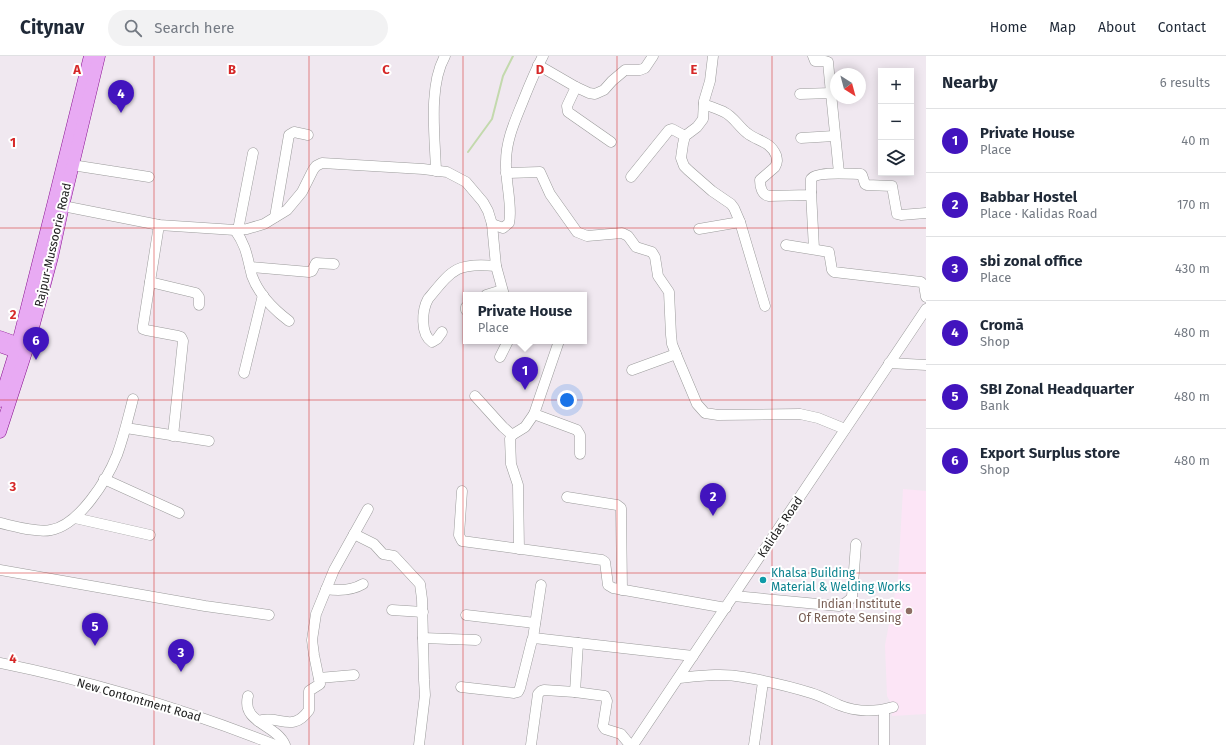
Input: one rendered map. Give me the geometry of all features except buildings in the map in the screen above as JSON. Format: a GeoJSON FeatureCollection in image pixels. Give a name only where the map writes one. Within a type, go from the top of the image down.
{"type":"FeatureCollection","features":[{"type":"Feature","properties":{"kind":"main road","name":"Rajpur-Mussoorie Road"},"geometry":{"type":"LineString","coordinates":[[0,432],[22,349],[90,56]]}},
{"type":"Feature","properties":{"kind":"main road","name":"Rajpur-Mussoorie Road"},"geometry":{"type":"LineString","coordinates":[[0,401],[22,349],[52,257],[72,165],[99,56]]}},
{"type":"Feature","properties":{"kind":"main road"},"geometry":{"type":"LineString","coordinates":[[0,337],[22,349]]}},
{"type":"Feature","properties":{"kind":"main road"},"geometry":{"type":"LineString","coordinates":[[0,346],[22,349]]}},
{"type":"Feature","properties":{"kind":"street"},"geometry":{"type":"LineString","coordinates":[[436,171],[434,97],[440,68],[445,56]]}},
{"type":"Feature","properties":{"kind":"street"},"geometry":{"type":"LineString","coordinates":[[492,224],[503,228],[509,223],[506,152],[511,130],[543,56]]}},
{"type":"Feature","properties":{"kind":"street"},"geometry":{"type":"LineString","coordinates":[[538,66],[576,87],[595,94],[600,92],[625,70],[640,70],[645,68],[653,56]]}},
{"type":"Feature","properties":{"kind":"street"},"geometry":{"type":"LineString","coordinates":[[713,56],[710,81],[704,104],[704,115],[700,123],[685,136],[681,158],[684,166],[734,208],[740,222],[765,306]]}},
{"type":"Feature","properties":{"kind":"street"},"geometry":{"type":"LineString","coordinates":[[800,94],[830,93],[828,62],[815,61],[813,56]]}},
{"type":"Feature","properties":{"kind":"street"},"geometry":{"type":"LineString","coordinates":[[576,87],[567,106],[568,112],[611,142]]}},
{"type":"Feature","properties":{"kind":"street"},"geometry":{"type":"LineString","coordinates":[[704,104],[725,112],[747,133],[754,138],[766,142],[774,151],[777,164],[760,180],[760,185],[765,195],[809,195],[811,192]]}},
{"type":"Feature","properties":{"kind":"street"},"geometry":{"type":"LineString","coordinates":[[831,104],[839,173]]}},
{"type":"Feature","properties":{"kind":"street"},"geometry":{"type":"LineString","coordinates":[[631,177],[669,130],[672,129],[685,136]]}},
{"type":"Feature","properties":{"kind":"street"},"geometry":{"type":"LineString","coordinates":[[275,218],[289,137],[294,132],[308,135]]}},
{"type":"Feature","properties":{"kind":"street"},"geometry":{"type":"LineString","coordinates":[[801,138],[834,136]]}},
{"type":"Feature","properties":{"kind":"street"},"geometry":{"type":"LineString","coordinates":[[253,153],[236,230],[245,246],[256,284],[276,311],[289,320]]}},
{"type":"Feature","properties":{"kind":"street"},"geometry":{"type":"LineString","coordinates":[[63,206],[160,225],[236,230],[255,228],[287,210],[302,192],[312,170],[322,163],[447,172],[466,182],[483,202],[488,211],[492,224],[496,266],[503,292]]}},
{"type":"Feature","properties":{"kind":"street"},"geometry":{"type":"LineString","coordinates":[[72,165],[149,177]]}},
{"type":"Feature","properties":{"kind":"street"},"geometry":{"type":"LineString","coordinates":[[506,173],[540,172],[565,217],[573,228],[580,234],[587,236],[622,233],[628,236],[636,247],[652,252],[658,276],[669,292],[671,335],[676,354],[697,404],[705,413],[718,415],[800,414],[818,418],[845,429]]}},
{"type":"Feature","properties":{"kind":"street"},"geometry":{"type":"LineString","coordinates":[[814,249],[811,192],[812,177],[815,176],[839,173],[861,174],[867,186],[892,185],[894,188],[897,214],[926,213]]}},
{"type":"Feature","properties":{"kind":"street"},"geometry":{"type":"LineString","coordinates":[[699,229],[740,222]]}},
{"type":"Feature","properties":{"kind":"street"},"geometry":{"type":"LineString","coordinates":[[160,225],[143,329],[178,336],[181,337],[183,341],[173,436]]}},
{"type":"Feature","properties":{"kind":"street"},"geometry":{"type":"LineString","coordinates":[[786,245],[829,252],[833,271],[921,282],[924,285],[926,297]]}},
{"type":"Feature","properties":{"kind":"street"},"geometry":{"type":"LineString","coordinates":[[250,267],[309,272],[312,271],[316,263],[334,264]]}},
{"type":"Feature","properties":{"kind":"street"},"geometry":{"type":"LineString","coordinates":[[442,332],[435,341],[432,342],[426,334],[424,309],[425,304],[431,295],[449,275],[462,266],[496,266]]}},
{"type":"Feature","properties":{"kind":"street"},"geometry":{"type":"LineString","coordinates":[[150,282],[196,293],[199,297],[199,305]]}},
{"type":"Feature","properties":{"kind":"street"},"geometry":{"type":"LineString","coordinates":[[244,373],[263,295]]}},
{"type":"Feature","properties":{"kind":"street","name":"Kalidas Road"},"geometry":{"type":"LineString","coordinates":[[633,745],[926,308]]}},
{"type":"Feature","properties":{"kind":"street"},"geometry":{"type":"LineString","coordinates":[[500,357],[506,344]]}},
{"type":"Feature","properties":{"kind":"street"},"geometry":{"type":"LineString","coordinates":[[518,549],[518,489],[511,464],[510,439],[512,435],[524,427],[534,414],[558,344]]}},
{"type":"Feature","properties":{"kind":"street"},"geometry":{"type":"LineString","coordinates":[[632,370],[676,354]]}},
{"type":"Feature","properties":{"kind":"street"},"geometry":{"type":"LineString","coordinates":[[889,363],[926,365]]}},
{"type":"Feature","properties":{"kind":"street"},"geometry":{"type":"LineString","coordinates":[[476,396],[512,435]]}},
{"type":"Feature","properties":{"kind":"street"},"geometry":{"type":"LineString","coordinates":[[0,523],[42,531],[50,531],[58,529],[75,518],[90,500],[104,479],[116,456],[126,428],[133,399]]}},
{"type":"Feature","properties":{"kind":"street"},"geometry":{"type":"LineString","coordinates":[[534,414],[577,430],[580,435],[580,454]]}},
{"type":"Feature","properties":{"kind":"street"},"geometry":{"type":"LineString","coordinates":[[126,428],[209,441]]}},
{"type":"Feature","properties":{"kind":"street"},"geometry":{"type":"LineString","coordinates":[[104,479],[179,513]]}},
{"type":"Feature","properties":{"kind":"street"},"geometry":{"type":"LineString","coordinates":[[462,490],[459,535],[461,539],[465,541],[602,560],[605,562],[608,585],[613,588],[726,608]]}},
{"type":"Feature","properties":{"kind":"street"},"geometry":{"type":"LineString","coordinates":[[567,497],[617,505],[621,508],[622,590]]}},
{"type":"Feature","properties":{"kind":"street"},"geometry":{"type":"LineString","coordinates":[[316,685],[312,634],[316,614],[334,570],[368,509]]}},
{"type":"Feature","properties":{"kind":"street"},"geometry":{"type":"LineString","coordinates":[[75,518],[150,535]]}},
{"type":"Feature","properties":{"kind":"street"},"geometry":{"type":"LineString","coordinates":[[354,534],[374,544],[383,554],[394,556],[418,582],[423,612],[424,680],[426,695],[419,745]]}},
{"type":"Feature","properties":{"kind":"street"},"geometry":{"type":"LineString","coordinates":[[734,596],[839,606],[849,602],[852,597],[856,544]]}},
{"type":"Feature","properties":{"kind":"street"},"geometry":{"type":"LineString","coordinates":[[0,570],[205,606],[269,615]]}},
{"type":"Feature","properties":{"kind":"street"},"geometry":{"type":"LineString","coordinates":[[326,589],[337,591],[349,590],[363,584]]}},
{"type":"Feature","properties":{"kind":"street"},"geometry":{"type":"LineString","coordinates":[[461,687],[518,692],[533,638],[541,585]]}},
{"type":"Feature","properties":{"kind":"street"},"geometry":{"type":"LineString","coordinates":[[392,610],[423,612]]}},
{"type":"Feature","properties":{"kind":"street"},"geometry":{"type":"LineString","coordinates":[[466,615],[535,623]]}},
{"type":"Feature","properties":{"kind":"street"},"geometry":{"type":"LineString","coordinates":[[423,638],[476,640]]}},
{"type":"Feature","properties":{"kind":"street"},"geometry":{"type":"LineString","coordinates":[[533,638],[693,656]]}},
{"type":"Feature","properties":{"kind":"street"},"geometry":{"type":"LineString","coordinates":[[575,692],[578,643]]}},
{"type":"Feature","properties":{"kind":"street","name":"New Contontment Road"},"geometry":{"type":"LineString","coordinates":[[0,663],[37,671],[161,704],[223,725],[275,745]]}},
{"type":"Feature","properties":{"kind":"street"},"geometry":{"type":"LineString","coordinates":[[258,721],[270,718],[286,723],[298,721],[309,710],[309,694],[316,685],[354,675]]}},
{"type":"Feature","properties":{"kind":"street"},"geometry":{"type":"LineString","coordinates":[[679,678],[731,675],[814,694],[841,706],[865,710],[888,708],[884,745]]}},
{"type":"Feature","properties":{"kind":"street"},"geometry":{"type":"LineString","coordinates":[[754,745],[763,682]]}},
{"type":"Feature","properties":{"kind":"street"},"geometry":{"type":"LineString","coordinates":[[531,745],[539,692],[544,690],[605,696],[607,701],[603,726],[605,729],[621,734],[630,745]]}},
{"type":"Feature","properties":{"kind":"street"},"geometry":{"type":"LineString","coordinates":[[248,696],[248,711],[258,721],[278,736],[285,745]]}},
{"type":"Feature","properties":{"kind":"shaded area","name":"Indian Institute Of Remote Sensing"},"geometry":{"type":"Polygon","coordinates":[[[903,489],[926,491],[926,714],[892,716],[893,707],[887,696],[885,645],[898,577],[903,489]]]}},
{"type":"Feature","properties":{"kind":"waterway"},"geometry":{"type":"LineString","coordinates":[[468,152],[492,119],[503,76],[513,56]]}},
{"type":"Feature","properties":{"kind":"place","name":"Cromā"},"geometry":{"type":"Point","coordinates":[121,113]}},
{"type":"Feature","properties":{"kind":"place","name":"Export Surplus store"},"geometry":{"type":"Point","coordinates":[36,360]}},
{"type":"Feature","properties":{"kind":"place","name":"Private House"},"geometry":{"type":"Point","coordinates":[525,390]}},
{"type":"Feature","properties":{"kind":"place","name":"Babbar Hostel"},"geometry":{"type":"Point","coordinates":[713,516]}},
{"type":"Feature","properties":{"kind":"place","name":"Khalsa Building Material & Welding Works"},"geometry":{"type":"Point","coordinates":[763,580]}},
{"type":"Feature","properties":{"kind":"place","name":"Indian Institute Of Remote Sensing"},"geometry":{"type":"Point","coordinates":[909,611]}},
{"type":"Feature","properties":{"kind":"place","name":"SBI Zonal Headquarter"},"geometry":{"type":"Point","coordinates":[95,646]}},
{"type":"Feature","properties":{"kind":"place","name":"sbi zonal office"},"geometry":{"type":"Point","coordinates":[181,672]}}]}
